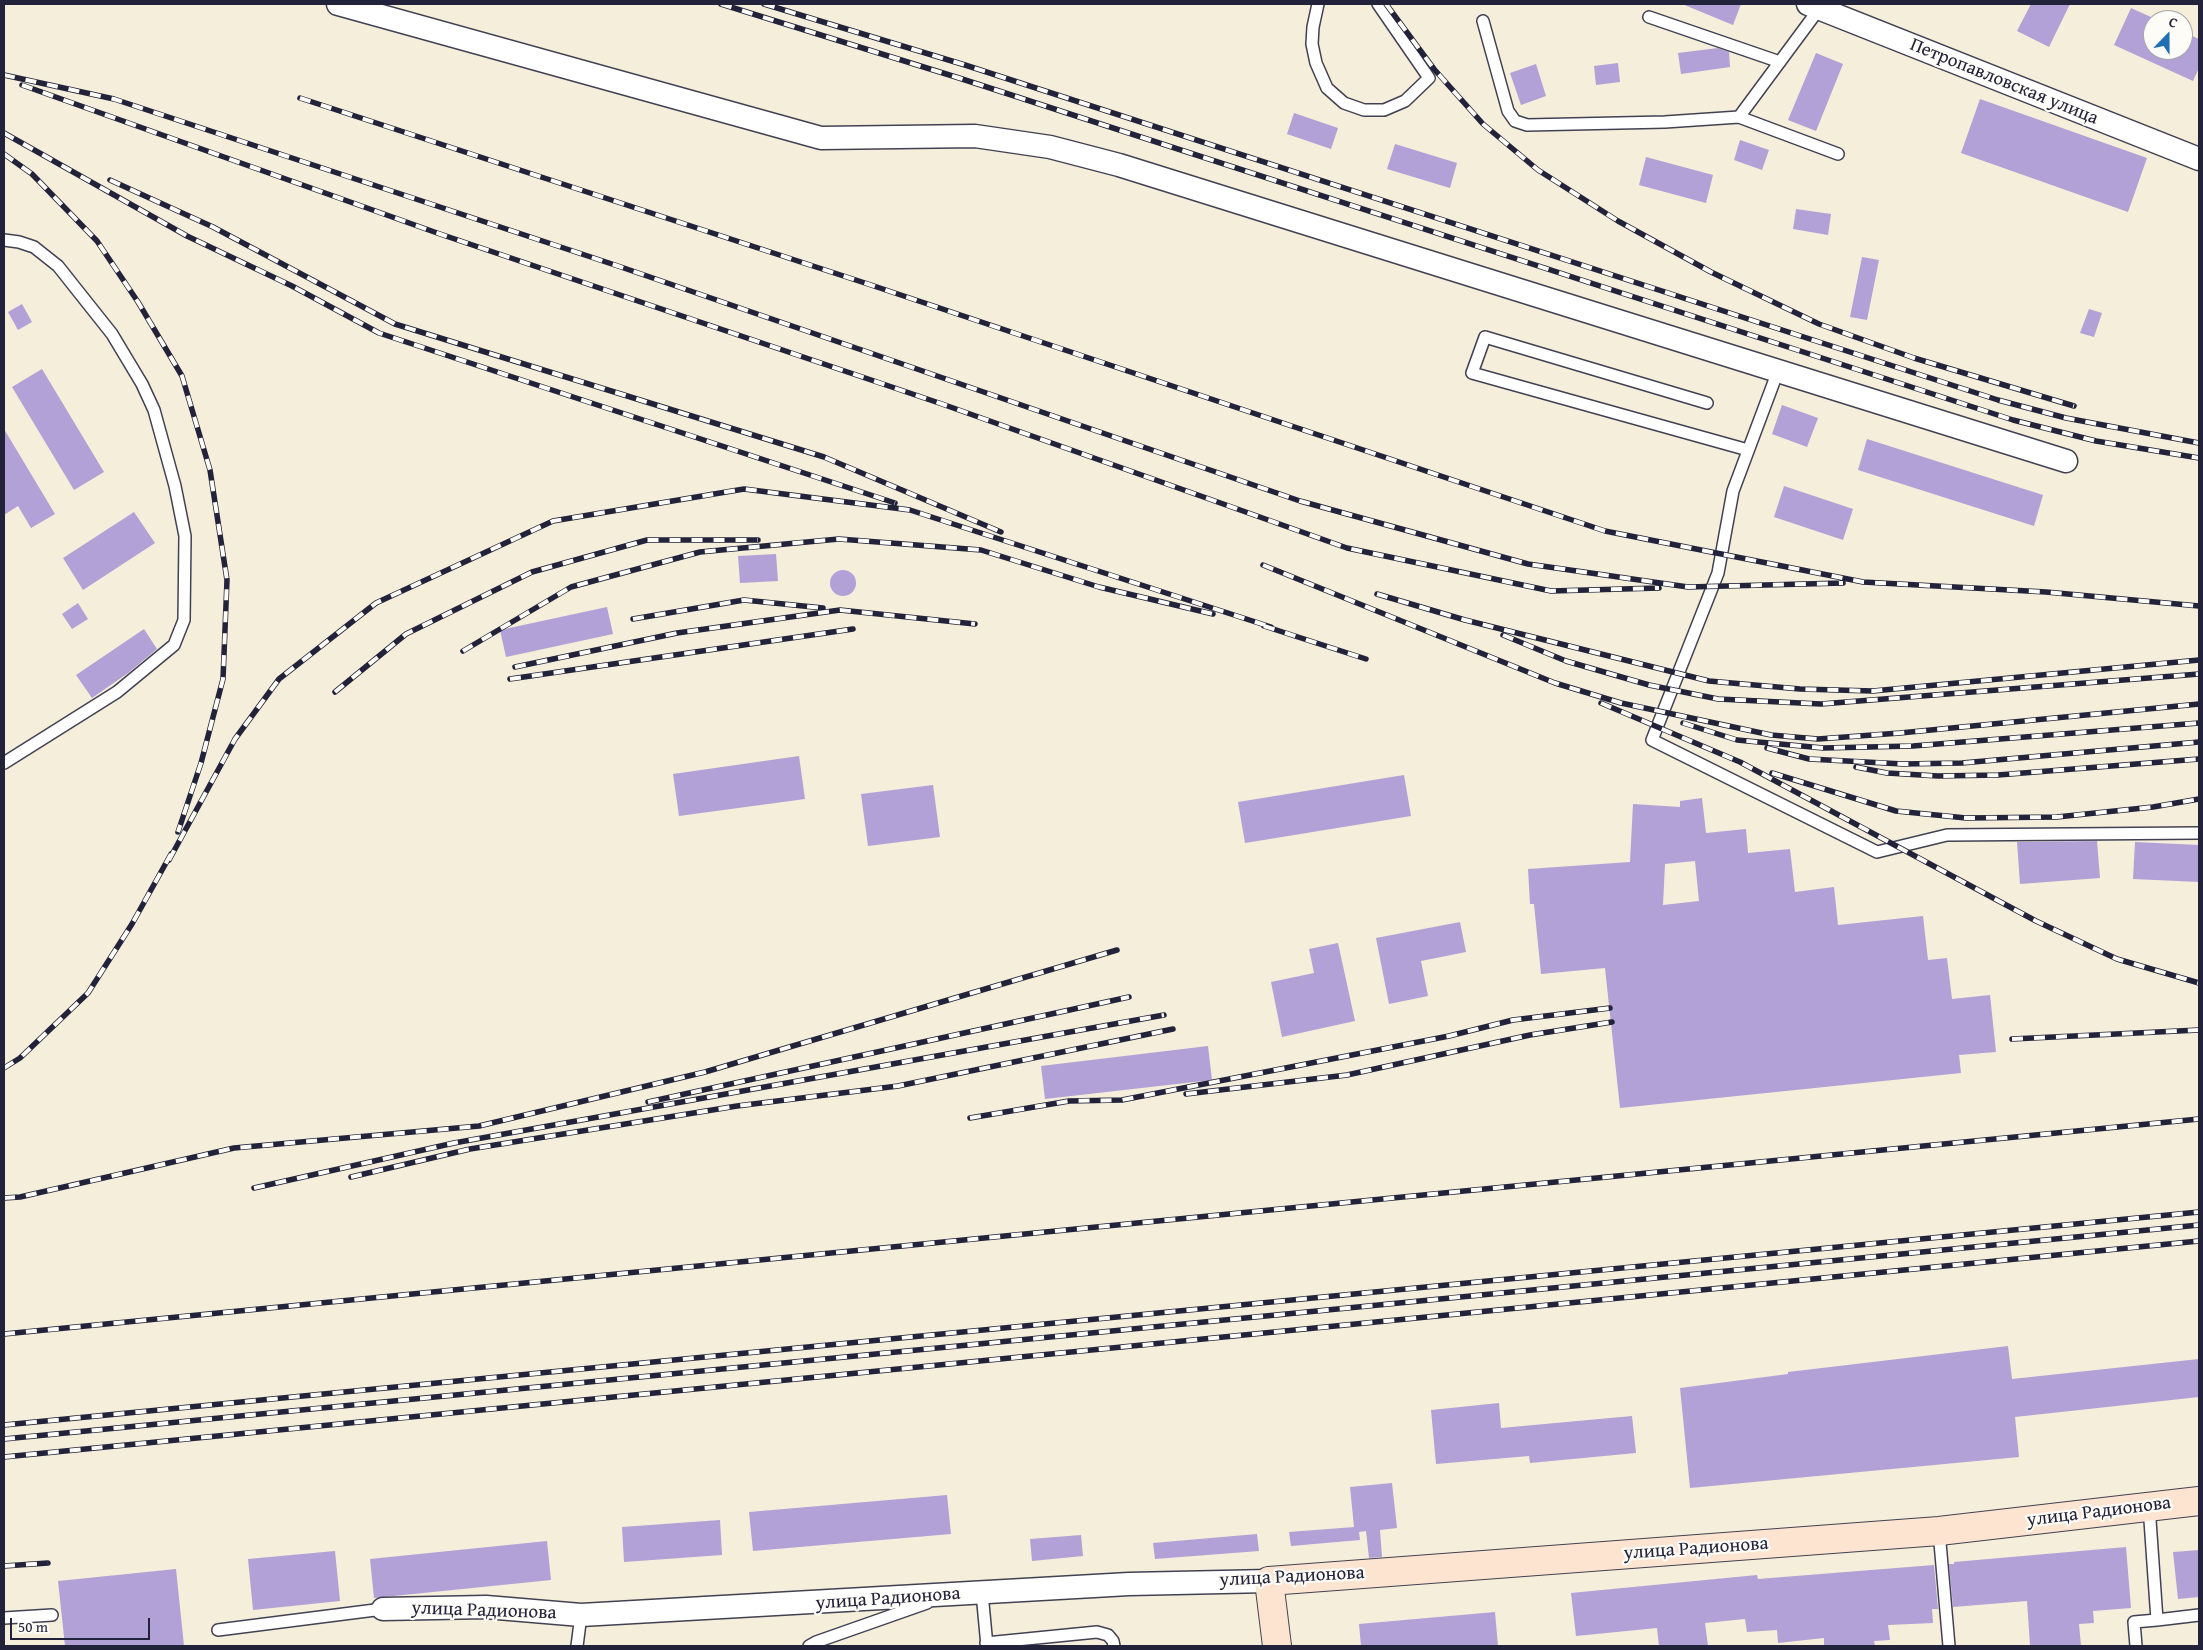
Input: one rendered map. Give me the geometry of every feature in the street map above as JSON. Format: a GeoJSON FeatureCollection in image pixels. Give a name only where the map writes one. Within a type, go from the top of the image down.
{"type":"FeatureCollection","features":[{"type":"Feature","properties":{"kind":"street"},"geometry":{"type":"LineString","coordinates":[[338,4],[821,138],[976,136],[1050,147],[1128,168],[2066,461]]}},
{"type":"Feature","properties":{"kind":"street","name":"Петропавловская улица"},"geometry":{"type":"LineString","coordinates":[[1814,6],[2199,159]]}},
{"type":"Feature","properties":{"kind":"street","name":"улица Радионова"},"geometry":{"type":"LineString","coordinates":[[383,1609],[486,1607],[582,1615],[1129,1584],[1269,1580],[1939,1531],[2199,1501]]}},
{"type":"Feature","properties":{"kind":"street"},"geometry":{"type":"LineString","coordinates":[[1269,1580],[1277,1646]]}},
{"type":"Feature","properties":{"kind":"lane"},"geometry":{"type":"LineString","coordinates":[[1318,4],[1312,27],[1312,44],[1316,63],[1327,88],[1344,103],[1364,110],[1384,110],[1405,101],[1429,78],[1378,4]]}},
{"type":"Feature","properties":{"kind":"lane"},"geometry":{"type":"LineString","coordinates":[[1739,116],[1780,62],[1814,6]]}},
{"type":"Feature","properties":{"kind":"lane"},"geometry":{"type":"LineString","coordinates":[[1649,17],[1780,62]]}},
{"type":"Feature","properties":{"kind":"lane"},"geometry":{"type":"LineString","coordinates":[[1483,22],[1508,111],[1514,121],[1527,125],[1655,122],[1739,116],[1838,154]]}},
{"type":"Feature","properties":{"kind":"lane"},"geometry":{"type":"LineString","coordinates":[[4,240],[34,247],[58,266],[112,334],[142,384],[154,410],[175,486],[185,536],[184,620],[174,645],[117,692],[4,764]]}},
{"type":"Feature","properties":{"kind":"lane"},"geometry":{"type":"LineString","coordinates":[[1707,403],[1485,337],[1472,373],[1748,450]]}},
{"type":"Feature","properties":{"kind":"lane"},"geometry":{"type":"LineString","coordinates":[[1778,371],[1733,491],[1718,573],[1652,740],[1877,852],[1947,835],[2199,833]]}},
{"type":"Feature","properties":{"kind":"lane"},"geometry":{"type":"LineString","coordinates":[[2149,1506],[2156,1620]]}},
{"type":"Feature","properties":{"kind":"lane"},"geometry":{"type":"LineString","coordinates":[[1939,1531],[1949,1646]]}},
{"type":"Feature","properties":{"kind":"lane"},"geometry":{"type":"LineString","coordinates":[[982,1593],[986,1644],[1097,1632],[1108,1635],[1113,1640],[1114,1646]]}},
{"type":"Feature","properties":{"kind":"lane"},"geometry":{"type":"LineString","coordinates":[[809,1646],[948,1595]]}},
{"type":"Feature","properties":{"kind":"lane"},"geometry":{"type":"LineString","coordinates":[[218,1630],[383,1609]]}},
{"type":"Feature","properties":{"kind":"lane"},"geometry":{"type":"LineString","coordinates":[[4,1618],[52,1615]]}},
{"type":"Feature","properties":{"kind":"lane"},"geometry":{"type":"LineString","coordinates":[[577,1646],[582,1615]]}},
{"type":"Feature","properties":{"kind":"lane"},"geometry":{"type":"LineString","coordinates":[[2136,1646],[2134,1622],[2199,1615]]}},
{"type":"Feature","properties":{"kind":"building"},"geometry":{"type":"Polygon","coordinates":[[[1682,4],[1741,4],[1733,25],[1682,4]]]}},
{"type":"Feature","properties":{"kind":"building"},"geometry":{"type":"Polygon","coordinates":[[[2031,4],[2070,4],[2049,47],[2017,31],[2031,4]]]}},
{"type":"Feature","properties":{"kind":"building"},"geometry":{"type":"Polygon","coordinates":[[[2131,8],[2143,13],[2143,58],[2114,45],[2131,8]]]}},
{"type":"Feature","properties":{"kind":"building"},"geometry":{"type":"Polygon","coordinates":[[[2193,36],[2199,39],[2199,68],[2193,81],[2147,60],[2193,60],[2193,36]]]}},
{"type":"Feature","properties":{"kind":"building"},"geometry":{"type":"Polygon","coordinates":[[[1718,48],[1729,52],[1730,67],[1681,74],[1678,53],[1718,48]]]}},
{"type":"Feature","properties":{"kind":"building"},"geometry":{"type":"Polygon","coordinates":[[[1816,53],[1843,64],[1816,131],[1788,120],[1816,53]]]}},
{"type":"Feature","properties":{"kind":"building"},"geometry":{"type":"Polygon","coordinates":[[[1618,63],[1620,82],[1596,85],[1594,66],[1618,63]]]}},
{"type":"Feature","properties":{"kind":"building"},"geometry":{"type":"Polygon","coordinates":[[[1536,64],[1546,96],[1521,105],[1510,73],[1536,64]]]}},
{"type":"Feature","properties":{"kind":"building"},"geometry":{"type":"Polygon","coordinates":[[[1980,99],[2147,158],[2128,212],[1961,153],[1980,99]]]}},
{"type":"Feature","properties":{"kind":"building"},"geometry":{"type":"Polygon","coordinates":[[[1294,113],[1338,128],[1331,149],[1287,134],[1294,113]]]}},
{"type":"Feature","properties":{"kind":"building"},"geometry":{"type":"Polygon","coordinates":[[[1740,140],[1769,150],[1762,170],[1734,160],[1740,140]]]}},
{"type":"Feature","properties":{"kind":"building"},"geometry":{"type":"Polygon","coordinates":[[[1395,144],[1457,163],[1450,188],[1387,169],[1395,144]]]}},
{"type":"Feature","properties":{"kind":"building"},"geometry":{"type":"Polygon","coordinates":[[[1646,157],[1713,175],[1706,203],[1639,185],[1646,157]]]}},
{"type":"Feature","properties":{"kind":"building"},"geometry":{"type":"Polygon","coordinates":[[[1796,209],[1831,214],[1828,235],[1793,229],[1796,209]]]}},
{"type":"Feature","properties":{"kind":"building"},"geometry":{"type":"Polygon","coordinates":[[[1862,257],[1879,260],[1867,320],[1850,317],[1862,257]]]}},
{"type":"Feature","properties":{"kind":"building"},"geometry":{"type":"Polygon","coordinates":[[[22,304],[32,322],[18,330],[8,312],[22,304]]]}},
{"type":"Feature","properties":{"kind":"building"},"geometry":{"type":"Polygon","coordinates":[[[2089,309],[2102,313],[2094,337],[2080,333],[2089,309]]]}},
{"type":"Feature","properties":{"kind":"building"},"geometry":{"type":"Polygon","coordinates":[[[42,369],[104,472],[74,490],[12,387],[42,369]]]}},
{"type":"Feature","properties":{"kind":"building"},"geometry":{"type":"Polygon","coordinates":[[[1782,405],[1818,418],[1807,447],[1772,434],[1782,405]]]}},
{"type":"Feature","properties":{"kind":"building"},"geometry":{"type":"Polygon","coordinates":[[[4,429],[55,514],[31,528],[18,506],[4,515],[4,429]]]}},
{"type":"Feature","properties":{"kind":"building"},"geometry":{"type":"Polygon","coordinates":[[[1867,439],[2043,495],[2034,526],[1858,470],[1867,439]]]}},
{"type":"Feature","properties":{"kind":"building"},"geometry":{"type":"Polygon","coordinates":[[[1784,486],[1853,509],[1843,540],[1774,517],[1784,486]]]}},
{"type":"Feature","properties":{"kind":"building"},"geometry":{"type":"Polygon","coordinates":[[[134,512],[155,543],[83,590],[63,558],[134,512]]]}},
{"type":"Feature","properties":{"kind":"building"},"geometry":{"type":"Polygon","coordinates":[[[776,554],[778,581],[740,583],[738,556],[776,554]]]}},
{"type":"Feature","properties":{"kind":"building"},"geometry":{"type":"Polygon","coordinates":[[[843,570],[852,574],[856,583],[852,592],[843,596],[834,592],[830,583],[834,574],[843,570]]]}},
{"type":"Feature","properties":{"kind":"building"},"geometry":{"type":"Polygon","coordinates":[[[78,603],[88,619],[72,629],[62,614],[78,603]]]}},
{"type":"Feature","properties":{"kind":"building"},"geometry":{"type":"Polygon","coordinates":[[[607,607],[613,634],[506,657],[500,630],[607,607]]]}},
{"type":"Feature","properties":{"kind":"building"},"geometry":{"type":"Polygon","coordinates":[[[144,629],[157,649],[128,673],[92,698],[76,675],[144,629]]]}},
{"type":"Feature","properties":{"kind":"building"},"geometry":{"type":"Polygon","coordinates":[[[799,756],[805,799],[679,816],[673,774],[799,756]]]}},
{"type":"Feature","properties":{"kind":"building"},"geometry":{"type":"Polygon","coordinates":[[[1404,775],[1411,816],[1245,843],[1238,802],[1404,775]]]}},
{"type":"Feature","properties":{"kind":"building"},"geometry":{"type":"Polygon","coordinates":[[[933,785],[940,837],[868,846],[861,794],[933,785]]]}},
{"type":"Feature","properties":{"kind":"building"},"geometry":{"type":"Polygon","coordinates":[[[1702,798],[1706,833],[1746,829],[1748,853],[1790,849],[1795,892],[1834,887],[1838,925],[1923,916],[1928,960],[1947,958],[1952,999],[1990,995],[1996,1052],[1959,1055],[1961,1073],[1620,1108],[1605,968],[1541,974],[1534,904],[1530,904],[1528,869],[1630,862],[1633,804],[1680,807],[1680,801],[1702,798]],[[1695,861],[1665,864],[1663,905],[1699,901],[1695,861]]]}},
{"type":"Feature","properties":{"kind":"building"},"geometry":{"type":"Polygon","coordinates":[[[2097,841],[2100,878],[2020,884],[2017,842],[2097,841]]]}},
{"type":"Feature","properties":{"kind":"building"},"geometry":{"type":"Polygon","coordinates":[[[2135,842],[2199,845],[2199,882],[2133,879],[2135,842]]]}},
{"type":"Feature","properties":{"kind":"building"},"geometry":{"type":"Polygon","coordinates":[[[1460,922],[1466,952],[1421,961],[1428,996],[1389,1004],[1376,938],[1460,922]]]}},
{"type":"Feature","properties":{"kind":"building"},"geometry":{"type":"Polygon","coordinates":[[[1338,943],[1355,1021],[1282,1037],[1271,982],[1314,973],[1309,949],[1338,943]]]}},
{"type":"Feature","properties":{"kind":"building"},"geometry":{"type":"Polygon","coordinates":[[[1208,1046],[1212,1080],[1045,1099],[1041,1066],[1208,1046]]]}},
{"type":"Feature","properties":{"kind":"building"},"geometry":{"type":"Polygon","coordinates":[[[2008,1346],[2012,1379],[2199,1359],[2199,1397],[2015,1417],[2019,1457],[1690,1488],[1680,1388],[1788,1374],[1788,1372],[2008,1346]]]}},
{"type":"Feature","properties":{"kind":"building"},"geometry":{"type":"Polygon","coordinates":[[[1499,1403],[1501,1428],[1632,1416],[1636,1453],[1530,1463],[1529,1456],[1436,1464],[1431,1410],[1499,1403]]]}},
{"type":"Feature","properties":{"kind":"building"},"geometry":{"type":"Polygon","coordinates":[[[1392,1483],[1397,1528],[1380,1530],[1382,1557],[1369,1558],[1366,1531],[1359,1532],[1360,1540],[1291,1546],[1289,1532],[1354,1527],[1350,1487],[1392,1483]]]}},
{"type":"Feature","properties":{"kind":"building"},"geometry":{"type":"Polygon","coordinates":[[[947,1495],[951,1534],[753,1551],[749,1512],[947,1495]]]}},
{"type":"Feature","properties":{"kind":"building"},"geometry":{"type":"Polygon","coordinates":[[[720,1520],[722,1555],[624,1562],[622,1527],[720,1520]]]}},
{"type":"Feature","properties":{"kind":"building"},"geometry":{"type":"Polygon","coordinates":[[[1257,1534],[1259,1551],[1155,1559],[1153,1543],[1257,1534]]]}},
{"type":"Feature","properties":{"kind":"building"},"geometry":{"type":"Polygon","coordinates":[[[1081,1535],[1083,1556],[1032,1561],[1030,1539],[1081,1535]]]}},
{"type":"Feature","properties":{"kind":"building"},"geometry":{"type":"Polygon","coordinates":[[[547,1541],[551,1580],[374,1598],[370,1559],[547,1541]]]}},
{"type":"Feature","properties":{"kind":"building"},"geometry":{"type":"Polygon","coordinates":[[[2126,1547],[2131,1608],[2093,1611],[2094,1623],[2079,1624],[2081,1646],[2030,1645],[2027,1601],[1953,1607],[1949,1564],[1954,1564],[1954,1562],[2126,1547]]]}},
{"type":"Feature","properties":{"kind":"building"},"geometry":{"type":"Polygon","coordinates":[[[2199,1550],[2199,1597],[2178,1599],[2173,1552],[2199,1550]]]}},
{"type":"Feature","properties":{"kind":"building"},"geometry":{"type":"Polygon","coordinates":[[[335,1551],[340,1601],[253,1610],[248,1559],[335,1551]]]}},
{"type":"Feature","properties":{"kind":"building"},"geometry":{"type":"Polygon","coordinates":[[[1934,1565],[1938,1609],[1932,1609],[1933,1623],[1888,1625],[1890,1640],[1874,1641],[1875,1646],[1824,1646],[1824,1638],[1778,1643],[1777,1630],[1747,1632],[1745,1619],[1705,1623],[1708,1646],[1659,1646],[1657,1628],[1576,1636],[1571,1593],[1757,1575],[1758,1579],[1934,1565]]]}},
{"type":"Feature","properties":{"kind":"building"},"geometry":{"type":"Polygon","coordinates":[[[176,1569],[184,1646],[65,1646],[58,1581],[176,1569]]]}},
{"type":"Feature","properties":{"kind":"building"},"geometry":{"type":"Polygon","coordinates":[[[1495,1612],[1498,1646],[1361,1646],[1359,1624],[1495,1612]]]}},
{"type":"Feature","properties":{"kind":"railway"},"geometry":{"type":"LineString","coordinates":[[721,4],[959,78],[2013,420],[2096,441],[2199,458]]}},
{"type":"Feature","properties":{"kind":"railway"},"geometry":{"type":"LineString","coordinates":[[764,4],[965,65],[1998,400],[2066,418],[2199,443]]}},
{"type":"Feature","properties":{"kind":"railway"},"geometry":{"type":"LineString","coordinates":[[1386,4],[1434,69],[1483,124],[1538,170],[1618,221],[1711,272],[1819,324],[1914,358],[2074,406]]}},
{"type":"Feature","properties":{"kind":"railway"},"geometry":{"type":"LineString","coordinates":[[4,75],[114,99],[618,266],[1300,501],[1528,564],[1688,587],[1843,583]]}},
{"type":"Feature","properties":{"kind":"railway"},"geometry":{"type":"LineString","coordinates":[[22,85],[440,234],[942,404],[1347,548],[1551,591],[1659,588]]}},
{"type":"Feature","properties":{"kind":"railway"},"geometry":{"type":"LineString","coordinates":[[300,98],[868,284],[1605,531],[1863,582],[2046,592],[2199,606]]}},
{"type":"Feature","properties":{"kind":"railway"},"geometry":{"type":"LineString","coordinates":[[4,133],[187,236],[292,286],[379,333],[895,503]]}},
{"type":"Feature","properties":{"kind":"railway"},"geometry":{"type":"LineString","coordinates":[[4,154],[32,174],[97,241],[138,302],[182,376],[210,470],[227,580],[223,679],[201,763],[178,832]]}},
{"type":"Feature","properties":{"kind":"railway"},"geometry":{"type":"LineString","coordinates":[[110,180],[213,227],[395,324],[824,457],[1001,532]]}},
{"type":"Feature","properties":{"kind":"railway"},"geometry":{"type":"LineString","coordinates":[[169,860],[235,739],[279,679],[376,603],[553,521],[744,489],[910,510],[1271,627]]}},
{"type":"Feature","properties":{"kind":"railway"},"geometry":{"type":"LineString","coordinates":[[463,651],[571,587],[700,552],[839,539],[981,550],[1099,587],[1213,614]]}},
{"type":"Feature","properties":{"kind":"railway"},"geometry":{"type":"LineString","coordinates":[[335,692],[406,634],[532,572],[647,540],[758,540]]}},
{"type":"Feature","properties":{"kind":"railway"},"geometry":{"type":"LineString","coordinates":[[1263,565],[1555,683],[1621,703],[1771,735],[1818,739],[1900,733],[2199,704]]}},
{"type":"Feature","properties":{"kind":"railway"},"geometry":{"type":"LineString","coordinates":[[1377,594],[1465,620],[1709,681],[1800,689],[1873,691],[2199,660]]}},
{"type":"Feature","properties":{"kind":"railway"},"geometry":{"type":"LineString","coordinates":[[633,619],[744,600],[823,608]]}},
{"type":"Feature","properties":{"kind":"railway"},"geometry":{"type":"LineString","coordinates":[[515,667],[677,633],[840,610],[975,624]]}},
{"type":"Feature","properties":{"kind":"railway"},"geometry":{"type":"LineString","coordinates":[[1264,626],[1366,659]]}},
{"type":"Feature","properties":{"kind":"railway"},"geometry":{"type":"LineString","coordinates":[[510,679],[853,629]]}},
{"type":"Feature","properties":{"kind":"railway"},"geometry":{"type":"LineString","coordinates":[[1503,635],[1566,661],[1649,685],[1718,699],[1821,704],[2199,674]]}},
{"type":"Feature","properties":{"kind":"railway"},"geometry":{"type":"LineString","coordinates":[[1601,703],[1740,762],[2036,921],[2117,959],[2199,983]]}},
{"type":"Feature","properties":{"kind":"railway"},"geometry":{"type":"LineString","coordinates":[[1683,723],[1737,740],[1823,748],[1913,746],[2199,723]]}},
{"type":"Feature","properties":{"kind":"railway"},"geometry":{"type":"LineString","coordinates":[[1767,748],[1809,759],[1903,764],[1962,763],[2199,742]]}},
{"type":"Feature","properties":{"kind":"railway"},"geometry":{"type":"LineString","coordinates":[[1856,767],[1887,773],[1938,776],[1998,775],[2199,759]]}},
{"type":"Feature","properties":{"kind":"railway"},"geometry":{"type":"LineString","coordinates":[[1772,773],[1896,811],[1966,818],[2057,817],[2153,807],[2199,799]]}},
{"type":"Feature","properties":{"kind":"railway"},"geometry":{"type":"LineString","coordinates":[[4,1068],[20,1058],[88,993],[132,924],[171,854]]}},
{"type":"Feature","properties":{"kind":"railway"},"geometry":{"type":"LineString","coordinates":[[4,1198],[20,1197],[234,1148],[479,1126],[705,1072],[1117,950]]}},
{"type":"Feature","properties":{"kind":"railway"},"geometry":{"type":"LineString","coordinates":[[648,1102],[1129,997]]}},
{"type":"Feature","properties":{"kind":"railway"},"geometry":{"type":"LineString","coordinates":[[970,1118],[1069,1101],[1122,1100],[1449,1036],[1513,1020],[1610,1008]]}},
{"type":"Feature","properties":{"kind":"railway"},"geometry":{"type":"LineString","coordinates":[[254,1188],[454,1143],[1164,1015]]}},
{"type":"Feature","properties":{"kind":"railway"},"geometry":{"type":"LineString","coordinates":[[1186,1094],[1347,1075],[1530,1035],[1612,1022]]}},
{"type":"Feature","properties":{"kind":"railway"},"geometry":{"type":"LineString","coordinates":[[351,1177],[470,1149],[737,1106],[898,1086],[1173,1029]]}},
{"type":"Feature","properties":{"kind":"railway"},"geometry":{"type":"LineString","coordinates":[[2012,1039],[2199,1030]]}},
{"type":"Feature","properties":{"kind":"railway"},"geometry":{"type":"LineString","coordinates":[[4,1334],[2199,1119]]}},
{"type":"Feature","properties":{"kind":"railway"},"geometry":{"type":"LineString","coordinates":[[4,1425],[2199,1212]]}},
{"type":"Feature","properties":{"kind":"railway"},"geometry":{"type":"LineString","coordinates":[[4,1439],[2199,1225]]}},
{"type":"Feature","properties":{"kind":"railway"},"geometry":{"type":"LineString","coordinates":[[4,1457],[2199,1241]]}},
{"type":"Feature","properties":{"kind":"railway"},"geometry":{"type":"LineString","coordinates":[[4,1566],[48,1563]]}}]}
